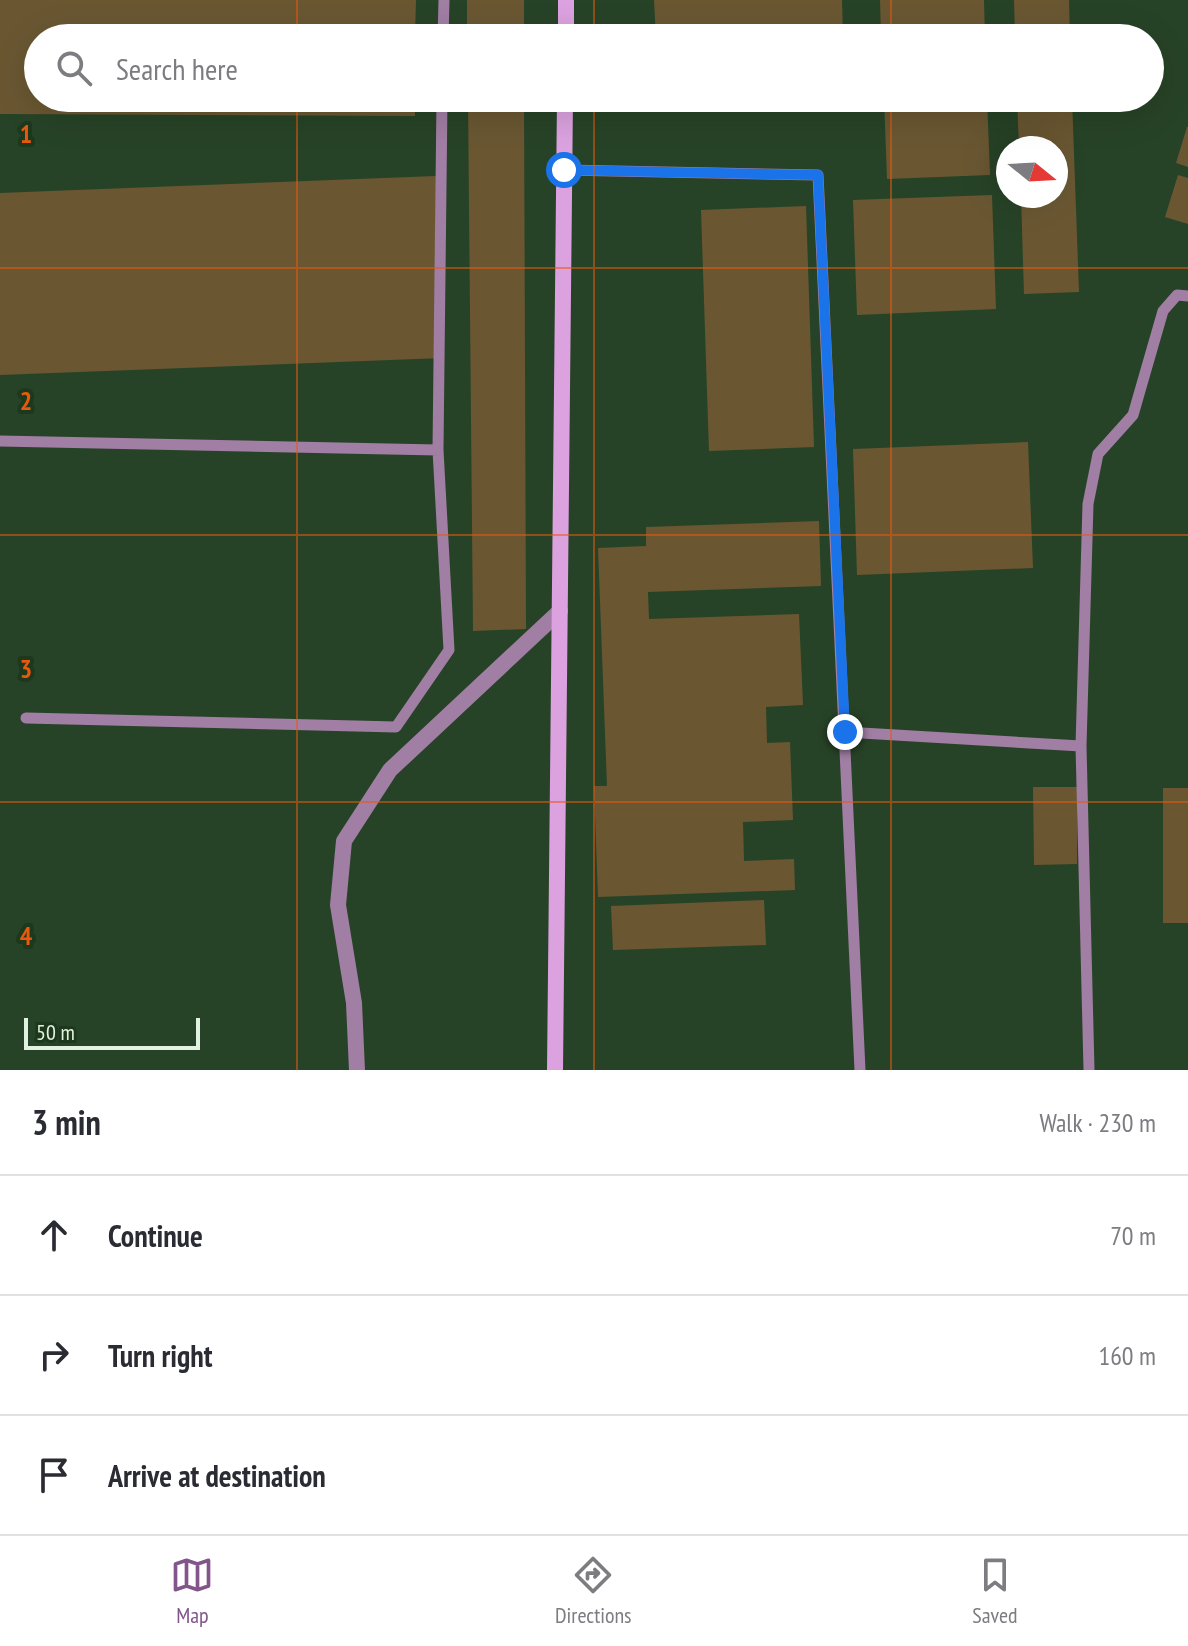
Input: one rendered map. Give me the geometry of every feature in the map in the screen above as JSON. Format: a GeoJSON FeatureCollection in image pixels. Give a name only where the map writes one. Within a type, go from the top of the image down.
{"type":"FeatureCollection","features":[{"type":"Feature","properties":{"kind":"main road"},"geometry":{"type":"LineString","coordinates":[[566,0],[566,24]]}},
{"type":"Feature","properties":{"kind":"main road"},"geometry":{"type":"LineString","coordinates":[[555,1070],[565,112]]}},
{"type":"Feature","properties":{"kind":"street"},"geometry":{"type":"LineString","coordinates":[[357,1070],[354,1003],[338,905],[344,841],[390,770],[560,611]]}},
{"type":"Feature","properties":{"kind":"lane"},"geometry":{"type":"LineString","coordinates":[[443,24],[444,0]]}},
{"type":"Feature","properties":{"kind":"lane"},"geometry":{"type":"LineString","coordinates":[[26,718],[396,727],[449,650],[438,450],[442,112]]}},
{"type":"Feature","properties":{"kind":"lane"},"geometry":{"type":"LineString","coordinates":[[564,170],[818,175],[860,1070]]}},
{"type":"Feature","properties":{"kind":"lane"},"geometry":{"type":"LineString","coordinates":[[1089,1070],[1081,746],[1088,504],[1098,454],[1133,415],[1163,311],[1183,296],[1188,285]]}},
{"type":"Feature","properties":{"kind":"lane"},"geometry":{"type":"LineString","coordinates":[[0,441],[438,450]]}},
{"type":"Feature","properties":{"kind":"lane"},"geometry":{"type":"LineString","coordinates":[[845,732],[1081,746]]}},
{"type":"Feature","properties":{"kind":"building"},"geometry":{"type":"Polygon","coordinates":[[[0,0],[416,0],[415,24],[24,24],[24,112],[415,112],[415,116],[0,114],[0,0]]]}},
{"type":"Feature","properties":{"kind":"building"},"geometry":{"type":"Polygon","coordinates":[[[467,0],[524,0],[524,24],[467,24],[467,0]]]}},
{"type":"Feature","properties":{"kind":"building"},"geometry":{"type":"Polygon","coordinates":[[[654,0],[842,0],[843,24],[655,24],[654,0]]]}},
{"type":"Feature","properties":{"kind":"building"},"geometry":{"type":"Polygon","coordinates":[[[880,0],[984,0],[985,24],[881,24],[880,0]]]}},
{"type":"Feature","properties":{"kind":"building"},"geometry":{"type":"Polygon","coordinates":[[[1014,0],[1069,0],[1070,24],[1015,24],[1014,0]]]}},
{"type":"Feature","properties":{"kind":"building"},"geometry":{"type":"Polygon","coordinates":[[[468,112],[524,112],[526,629],[473,631],[468,112]]]}},
{"type":"Feature","properties":{"kind":"building"},"geometry":{"type":"Polygon","coordinates":[[[885,112],[988,112],[990,175],[887,179],[885,112]]]}},
{"type":"Feature","properties":{"kind":"building"},"geometry":{"type":"Polygon","coordinates":[[[1018,112],[1073,112],[1079,292],[1024,294],[1021,208],[1068,208],[1068,136],[1019,136],[1018,112]]]}},
{"type":"Feature","properties":{"kind":"building"},"geometry":{"type":"Polygon","coordinates":[[[1188,127],[1188,167],[1176,163],[1188,127]]]}},
{"type":"Feature","properties":{"kind":"building"},"geometry":{"type":"Polygon","coordinates":[[[1178,175],[1188,178],[1188,224],[1165,217],[1178,175]]]}},
{"type":"Feature","properties":{"kind":"building"},"geometry":{"type":"Polygon","coordinates":[[[436,176],[442,358],[0,375],[0,193],[436,176]]]}},
{"type":"Feature","properties":{"kind":"building"},"geometry":{"type":"Polygon","coordinates":[[[992,195],[996,309],[857,315],[853,200],[992,195]]]}},
{"type":"Feature","properties":{"kind":"building"},"geometry":{"type":"Polygon","coordinates":[[[806,206],[814,447],[709,451],[701,210],[806,206]]]}},
{"type":"Feature","properties":{"kind":"building"},"geometry":{"type":"Polygon","coordinates":[[[1028,442],[1033,568],[857,575],[853,449],[1028,442]]]}},
{"type":"Feature","properties":{"kind":"building"},"geometry":{"type":"Polygon","coordinates":[[[819,521],[821,586],[648,592],[649,619],[799,614],[803,705],[766,707],[767,743],[790,742],[793,820],[743,822],[744,861],[794,859],[795,890],[598,897],[594,786],[607,786],[598,548],[646,546],[646,527],[819,521]]]}},
{"type":"Feature","properties":{"kind":"building"},"geometry":{"type":"Polygon","coordinates":[[[1033,787],[1077,787],[1077,864],[1034,865],[1033,787]]]}},
{"type":"Feature","properties":{"kind":"building"},"geometry":{"type":"Polygon","coordinates":[[[1163,788],[1188,788],[1188,923],[1163,923],[1163,788]]]}},
{"type":"Feature","properties":{"kind":"building"},"geometry":{"type":"Polygon","coordinates":[[[764,900],[766,945],[613,950],[611,906],[764,900]]]}},
{"type":"Feature","properties":{"kind":"route"},"geometry":{"type":"LineString","coordinates":[[564,170],[818,175],[845,732]]}}]}
